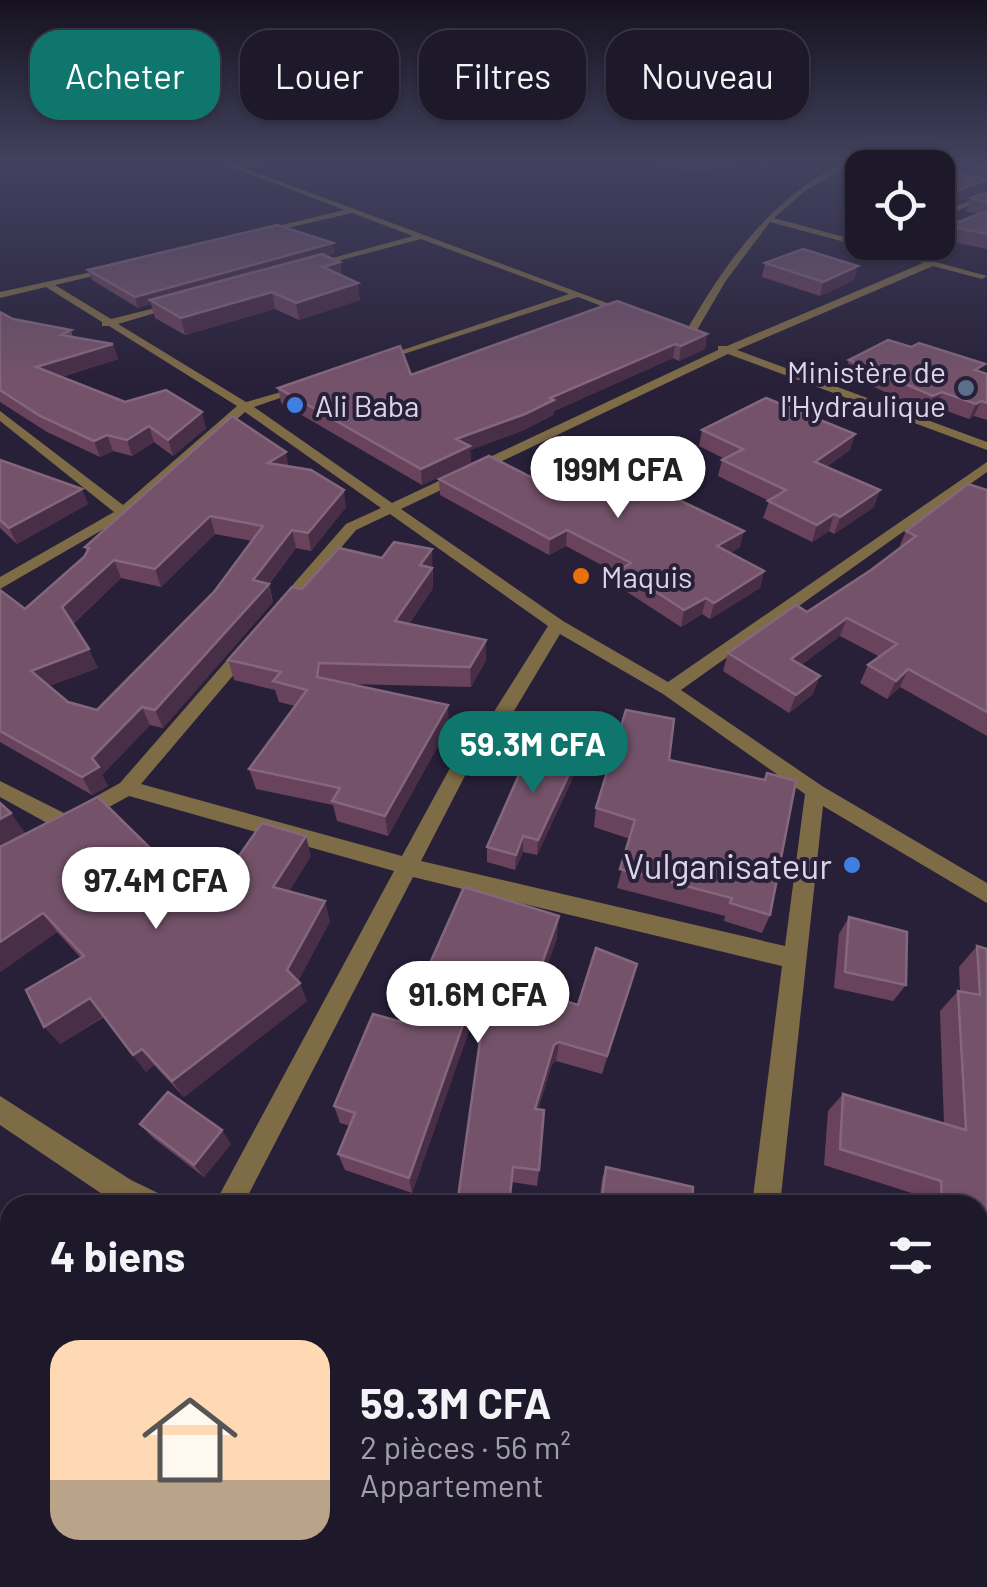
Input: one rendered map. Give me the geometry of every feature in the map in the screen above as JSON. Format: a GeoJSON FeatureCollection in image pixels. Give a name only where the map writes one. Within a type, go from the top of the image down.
{"type":"FeatureCollection","features":[{"type":"Feature","properties":{"kind":"street"},"geometry":{"type":"LineString","coordinates":[[240,237],[256,233]]}},
{"type":"Feature","properties":{"kind":"street"},"geometry":{"type":"LineString","coordinates":[[419,233],[634,314]]}},
{"type":"Feature","properties":{"kind":"street"},"geometry":{"type":"LineString","coordinates":[[689,334],[738,251],[757,233]]}},
{"type":"Feature","properties":{"kind":"street"},"geometry":{"type":"LineString","coordinates":[[293,272],[424,235]]}},
{"type":"Feature","properties":{"kind":"street"},"geometry":{"type":"LineString","coordinates":[[921,260],[985,275]]}},
{"type":"Feature","properties":{"kind":"street"},"geometry":{"type":"LineString","coordinates":[[0,788],[57,828],[127,788],[346,531],[721,347],[931,263]]}},
{"type":"Feature","properties":{"kind":"street"},"geometry":{"type":"LineString","coordinates":[[0,296],[124,266]]}},
{"type":"Feature","properties":{"kind":"street"},"geometry":{"type":"LineString","coordinates":[[914,270],[987,288]]}},
{"type":"Feature","properties":{"kind":"street"},"geometry":{"type":"LineString","coordinates":[[969,282],[985,275]]}},
{"type":"Feature","properties":{"kind":"street"},"geometry":{"type":"LineString","coordinates":[[46,284],[246,406],[393,505],[557,624],[669,690],[815,791],[987,894]]}},
{"type":"Feature","properties":{"kind":"street"},"geometry":{"type":"LineString","coordinates":[[375,362],[578,294]]}},
{"type":"Feature","properties":{"kind":"street"},"geometry":{"type":"LineString","coordinates":[[106,324],[181,303]]}},
{"type":"Feature","properties":{"kind":"street"},"geometry":{"type":"LineString","coordinates":[[670,328],[702,340]]}},
{"type":"Feature","properties":{"kind":"street"},"geometry":{"type":"LineString","coordinates":[[721,347],[987,446]]}},
{"type":"Feature","properties":{"kind":"street"},"geometry":{"type":"LineString","coordinates":[[2,580],[123,512],[246,406],[319,381]]}},
{"type":"Feature","properties":{"kind":"street"},"geometry":{"type":"LineString","coordinates":[[0,415],[123,512]]}},
{"type":"Feature","properties":{"kind":"street"},"geometry":{"type":"LineString","coordinates":[[669,690],[987,466]]}},
{"type":"Feature","properties":{"kind":"street"},"geometry":{"type":"LineString","coordinates":[[233,1195],[464,762],[492,731],[557,624]]}},
{"type":"Feature","properties":{"kind":"street"},"geometry":{"type":"LineString","coordinates":[[127,788],[410,867],[796,959]]}},
{"type":"Feature","properties":{"kind":"street"},"geometry":{"type":"LineString","coordinates":[[767,1195],[815,791]]}},
{"type":"Feature","properties":{"kind":"street"},"geometry":{"type":"LineString","coordinates":[[0,1109],[131,1195]]}},
{"type":"Feature","properties":{"kind":"building"},"geometry":{"type":"Polygon","coordinates":[[[243,233],[302,233],[333,243],[135,297],[88,270],[243,233]]]}},
{"type":"Feature","properties":{"kind":"building"},"geometry":{"type":"Polygon","coordinates":[[[803,249],[858,266],[823,282],[765,263],[803,249]]]}},
{"type":"Feature","properties":{"kind":"building"},"geometry":{"type":"Polygon","coordinates":[[[322,254],[340,262],[323,267],[358,283],[296,303],[272,292],[181,318],[150,300],[322,254]]]}},
{"type":"Feature","properties":{"kind":"building"},"geometry":{"type":"Polygon","coordinates":[[[617,301],[707,334],[550,398],[554,400],[525,414],[456,439],[470,446],[421,469],[278,388],[400,346],[411,375],[617,301]]]}},
{"type":"Feature","properties":{"kind":"building"},"geometry":{"type":"Polygon","coordinates":[[[0,312],[13,319],[71,330],[61,335],[113,344],[36,367],[125,402],[166,390],[202,412],[168,440],[149,426],[127,440],[107,435],[94,441],[40,416],[0,390],[0,312]]]}},
{"type":"Feature","properties":{"kind":"building"},"geometry":{"type":"Polygon","coordinates":[[[888,340],[911,347],[919,343],[985,364],[975,370],[987,374],[987,403],[976,404],[942,392],[933,396],[849,360],[888,340]]]}},
{"type":"Feature","properties":{"kind":"building"},"geometry":{"type":"Polygon","coordinates":[[[766,398],[855,434],[815,462],[880,490],[840,517],[834,514],[817,525],[768,501],[786,490],[722,460],[743,449],[702,430],[766,398]]]}},
{"type":"Feature","properties":{"kind":"building"},"geometry":{"type":"Polygon","coordinates":[[[232,416],[286,452],[268,463],[311,470],[344,490],[308,533],[292,530],[253,580],[269,584],[155,710],[142,707],[92,758],[99,767],[82,777],[0,731],[0,590],[25,609],[84,557],[89,548],[85,547],[232,416]],[[210,516],[155,569],[114,560],[62,607],[89,649],[31,671],[68,702],[97,710],[214,592],[263,526],[210,516]]]}},
{"type":"Feature","properties":{"kind":"building"},"geometry":{"type":"Polygon","coordinates":[[[615,444],[655,463],[633,478],[744,531],[717,546],[764,571],[714,603],[706,598],[684,610],[621,569],[631,563],[567,530],[550,539],[439,479],[489,456],[535,479],[615,444]]]}},
{"type":"Feature","properties":{"kind":"building"},"geometry":{"type":"Polygon","coordinates":[[[0,460],[82,489],[9,528],[0,520],[0,460]]]}},
{"type":"Feature","properties":{"kind":"building"},"geometry":{"type":"Polygon","coordinates":[[[968,484],[987,490],[987,712],[908,669],[896,681],[868,665],[897,644],[847,618],[791,659],[820,676],[796,695],[728,653],[796,605],[807,612],[871,570],[916,536],[906,531],[968,484]]]}},
{"type":"Feature","properties":{"kind":"building"},"geometry":{"type":"Polygon","coordinates":[[[394,542],[432,549],[420,565],[432,568],[395,621],[486,640],[470,667],[319,663],[317,677],[448,705],[385,816],[332,801],[340,788],[249,769],[307,690],[273,681],[281,672],[228,660],[292,587],[302,589],[339,548],[382,558],[394,542]]]}},
{"type":"Feature","properties":{"kind":"building"},"geometry":{"type":"Polygon","coordinates":[[[626,710],[674,719],[669,760],[765,780],[767,773],[796,781],[770,915],[730,903],[732,898],[620,869],[635,820],[596,808],[626,710]]]}},
{"type":"Feature","properties":{"kind":"building"},"geometry":{"type":"Polygon","coordinates":[[[534,741],[579,753],[538,840],[523,836],[516,855],[487,847],[534,741]]]}},
{"type":"Feature","properties":{"kind":"building"},"geometry":{"type":"Polygon","coordinates":[[[98,797],[206,903],[262,823],[306,836],[273,887],[325,901],[287,970],[300,983],[172,1081],[142,1049],[133,1055],[90,998],[44,1027],[26,990],[84,956],[43,913],[0,942],[0,847],[98,797]]]}},
{"type":"Feature","properties":{"kind":"building"},"geometry":{"type":"Polygon","coordinates":[[[0,803],[11,813],[0,819],[0,803]]]}},
{"type":"Feature","properties":{"kind":"building"},"geometry":{"type":"Polygon","coordinates":[[[464,887],[559,916],[532,991],[578,1005],[596,948],[637,964],[607,1056],[559,1042],[554,1045],[535,1109],[544,1110],[539,1170],[513,1167],[510,1195],[458,1195],[485,1005],[471,1002],[409,1178],[338,1154],[355,1113],[334,1106],[373,1014],[402,1022],[464,887]]]}},
{"type":"Feature","properties":{"kind":"building"},"geometry":{"type":"Polygon","coordinates":[[[849,917],[907,932],[906,985],[845,972],[849,917]]]}},
{"type":"Feature","properties":{"kind":"building"},"geometry":{"type":"Polygon","coordinates":[[[977,946],[987,949],[987,1195],[942,1195],[941,1181],[840,1149],[843,1094],[966,1130],[958,991],[980,995],[977,946]]]}},
{"type":"Feature","properties":{"kind":"building"},"geometry":{"type":"Polygon","coordinates":[[[168,1092],[222,1130],[194,1165],[140,1124],[168,1092]]]}},
{"type":"Feature","properties":{"kind":"building"},"geometry":{"type":"Polygon","coordinates":[[[606,1167],[693,1187],[693,1195],[602,1195],[606,1167]]]}},
{"type":"Feature","properties":{"kind":"place","name":"Ministère de l'Hydraulique"},"geometry":{"type":"Point","coordinates":[966,388]}},
{"type":"Feature","properties":{"kind":"place","name":"Ali Baba"},"geometry":{"type":"Point","coordinates":[295,405]}},
{"type":"Feature","properties":{"kind":"place","name":"Maquis"},"geometry":{"type":"Point","coordinates":[581,576]}},
{"type":"Feature","properties":{"kind":"place","name":"Vulganisateur"},"geometry":{"type":"Point","coordinates":[852,865]}}]}
